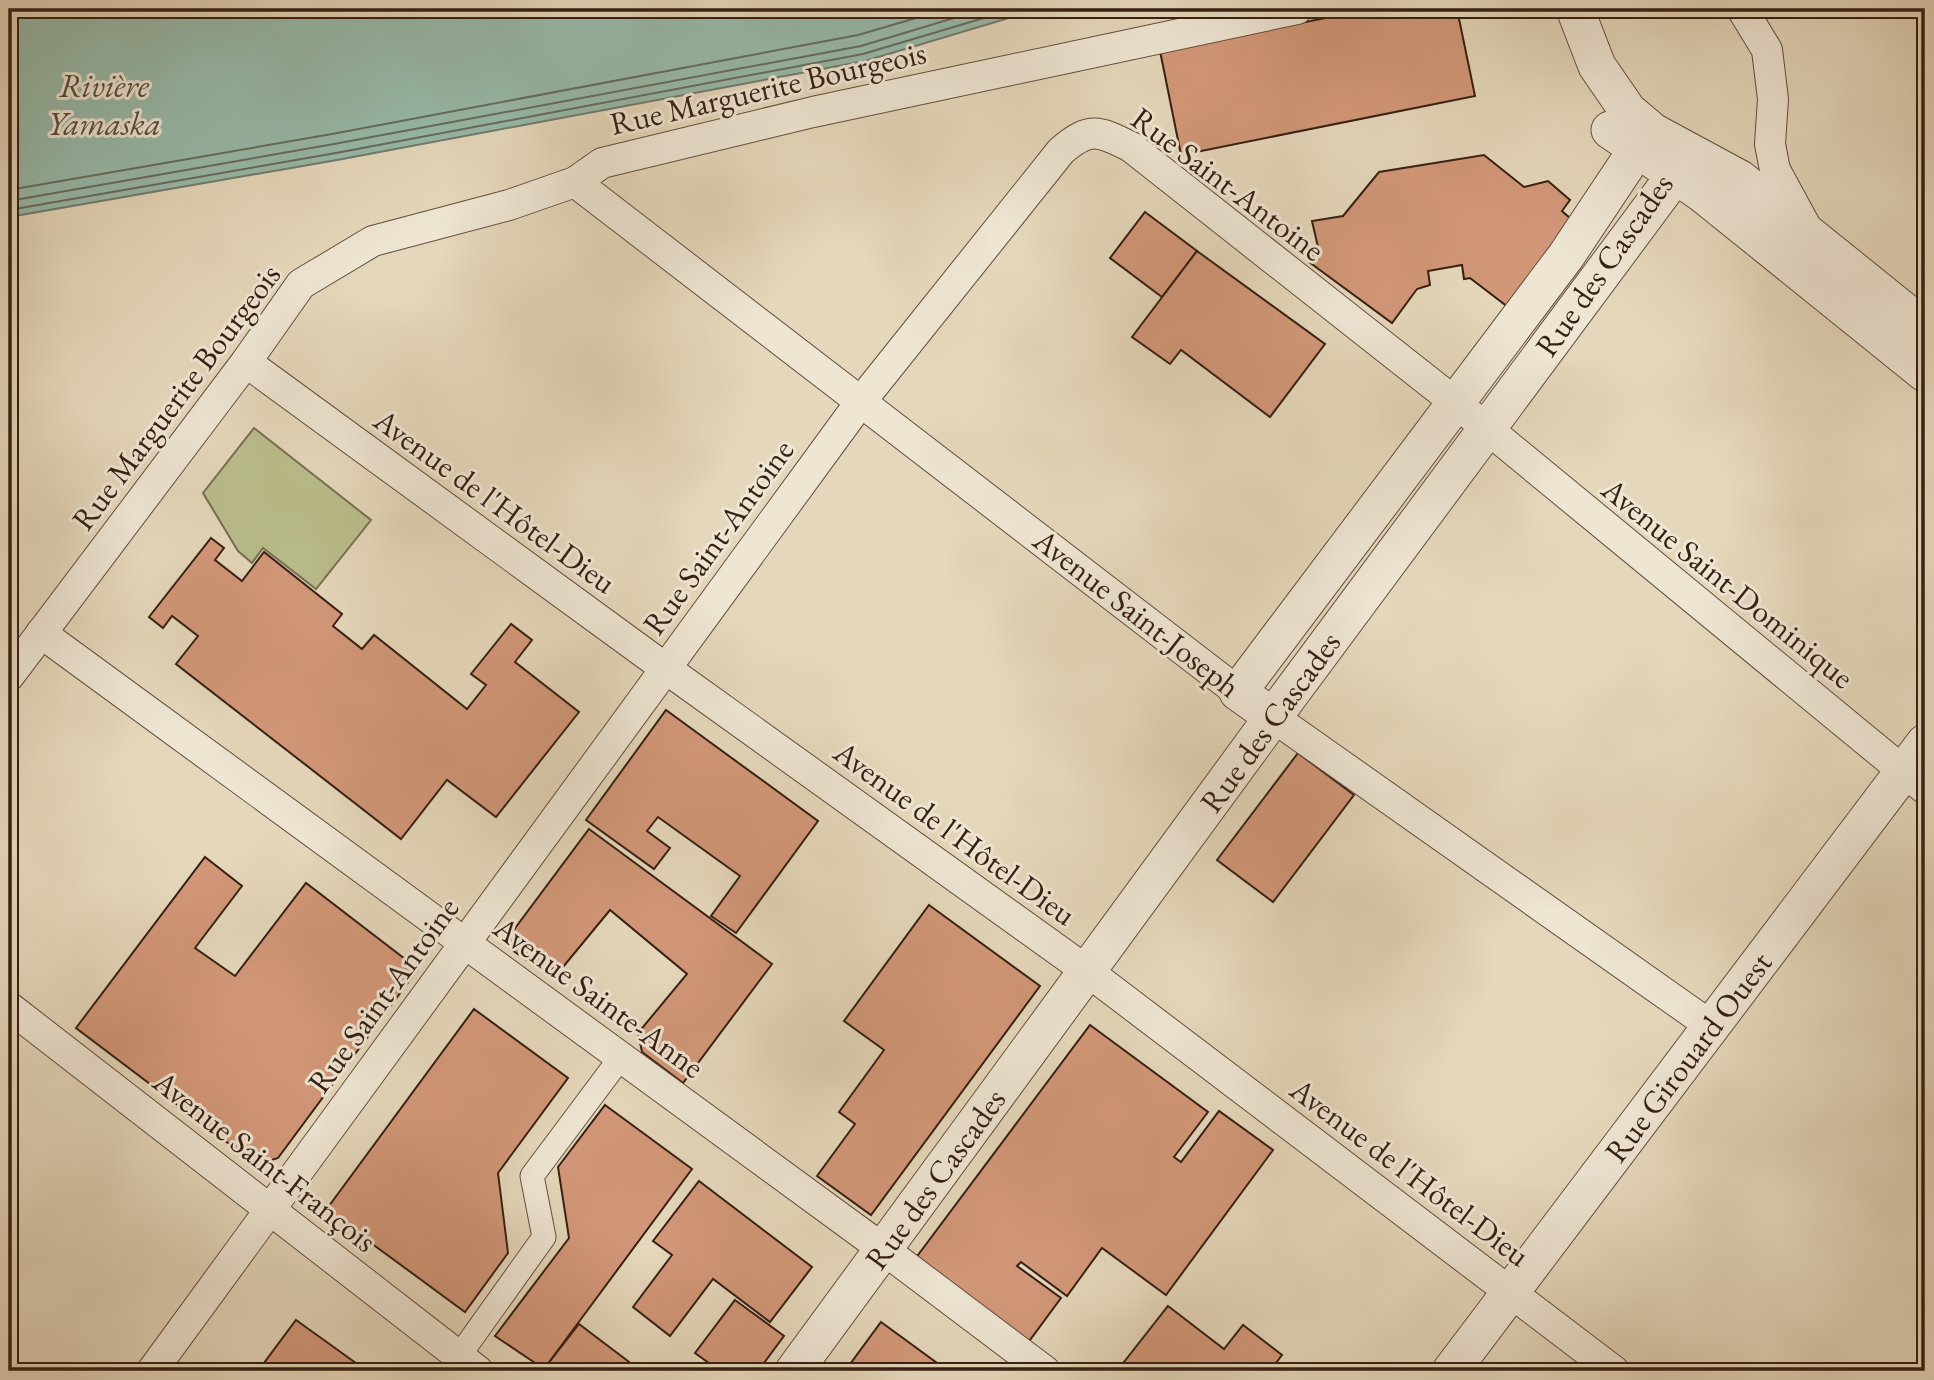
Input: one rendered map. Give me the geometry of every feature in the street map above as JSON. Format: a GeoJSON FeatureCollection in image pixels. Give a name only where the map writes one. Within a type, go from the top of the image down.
{"type":"FeatureCollection","features":[{"type":"Feature","properties":{"kind":"street","name":"Rue Marguerite Bourgeois"},"geometry":{"type":"LineString","coordinates":[[9,676],[246,362],[301,284],[373,242],[509,205],[575,182],[602,163],[615,159],[813,112],[1297,9]]}},
{"type":"Feature","properties":{"kind":"street"},"geometry":{"type":"LineString","coordinates":[[1742,9],[1767,50],[1773,99],[1770,145],[1775,170],[1811,235]]}},
{"type":"Feature","properties":{"kind":"street"},"geometry":{"type":"LineString","coordinates":[[1586,38],[1628,111],[1653,132],[1648,149]]}},
{"type":"Feature","properties":{"kind":"street","name":"Rue des Cascades"},"geometry":{"type":"LineString","coordinates":[[1586,38],[1648,149]]}},
{"type":"Feature","properties":{"kind":"street","name":"Rue Saint-Antoine"},"geometry":{"type":"LineString","coordinates":[[152,1371],[862,400],[1061,151],[1077,137],[1101,133],[1131,147],[1486,430]]}},
{"type":"Feature","properties":{"kind":"street"},"geometry":{"type":"LineString","coordinates":[[1648,149],[1740,179],[1925,328]]}},
{"type":"Feature","properties":{"kind":"street"},"geometry":{"type":"LineString","coordinates":[[1648,149],[1925,373]]}},
{"type":"Feature","properties":{"kind":"street","name":"Rue des Cascades"},"geometry":{"type":"LineString","coordinates":[[1238,692],[1566,256],[1606,197],[1612,175],[1648,149]]}},
{"type":"Feature","properties":{"kind":"street","name":"Rue des Cascades"},"geometry":{"type":"LineString","coordinates":[[794,1371],[1486,430],[1648,149]]}},
{"type":"Feature","properties":{"kind":"street","name":"Avenue Saint-Joseph"},"geometry":{"type":"LineString","coordinates":[[575,182],[862,400],[1238,692],[1711,1026]]}},
{"type":"Feature","properties":{"kind":"street","name":"Avenue de l'Hôtel-Dieu"},"geometry":{"type":"LineString","coordinates":[[246,362],[1087,971],[1614,1371]]}},
{"type":"Feature","properties":{"kind":"street","name":"Avenue Saint-Dominique"},"geometry":{"type":"LineString","coordinates":[[1486,430],[1914,781]]}},
{"type":"Feature","properties":{"kind":"street","name":"Avenue Sainte-Anne"},"geometry":{"type":"LineString","coordinates":[[41,633],[883,1249],[1045,1371]]}},
{"type":"Feature","properties":{"kind":"street","name":"Rue Girouard Ouest"},"geometry":{"type":"LineString","coordinates":[[1451,1371],[1711,1026],[1914,781],[1925,743]]}},
{"type":"Feature","properties":{"kind":"street","name":"Avenue Saint-François"},"geometry":{"type":"LineString","coordinates":[[9,1007],[468,1364]]}},
{"type":"Feature","properties":{"kind":"street"},"geometry":{"type":"LineString","coordinates":[[468,1364],[544,1237],[532,1176],[621,1057]]}},
{"type":"Feature","properties":{"kind":"green space"},"geometry":{"type":"Polygon","coordinates":[[[254,428],[371,520],[316,589],[263,548],[252,563],[238,551],[203,493],[254,428]]]}},
{"type":"Feature","properties":{"kind":"water","name":"Rivière Yamaska"},"geometry":{"type":"Polygon","coordinates":[[[9,9],[1039,9],[865,61],[337,160],[9,217],[9,9]]]}},
{"type":"Feature","properties":{"kind":"building"},"geometry":{"type":"Polygon","coordinates":[[[1371,9],[1457,9],[1475,96],[1181,155],[1160,51],[1371,9]]]}},
{"type":"Feature","properties":{"kind":"building"},"geometry":{"type":"Polygon","coordinates":[[[1484,155],[1524,187],[1548,181],[1570,200],[1562,211],[1571,219],[1508,307],[1470,278],[1464,279],[1462,265],[1428,271],[1430,285],[1417,289],[1392,323],[1309,262],[1318,247],[1312,221],[1343,216],[1379,172],[1484,155]]]}},
{"type":"Feature","properties":{"kind":"building"},"geometry":{"type":"Polygon","coordinates":[[[1145,212],[1197,251],[1162,297],[1110,258],[1145,212]]]}},
{"type":"Feature","properties":{"kind":"building"},"geometry":{"type":"Polygon","coordinates":[[[1197,251],[1325,344],[1270,417],[1181,350],[1170,364],[1132,337],[1197,251]]]}},
{"type":"Feature","properties":{"kind":"building"},"geometry":{"type":"Polygon","coordinates":[[[211,538],[224,548],[215,560],[242,581],[264,552],[342,614],[333,626],[362,649],[374,635],[467,709],[486,685],[471,674],[511,624],[532,640],[515,662],[579,712],[496,817],[447,780],[401,839],[176,664],[198,636],[172,616],[163,628],[149,617],[211,538]]]}},
{"type":"Feature","properties":{"kind":"building"},"geometry":{"type":"Polygon","coordinates":[[[666,710],[818,821],[736,933],[711,916],[740,876],[658,817],[647,831],[670,848],[654,869],[586,820],[666,710]]]}},
{"type":"Feature","properties":{"kind":"building"},"geometry":{"type":"Polygon","coordinates":[[[1298,753],[1354,795],[1273,902],[1217,860],[1298,753]]]}},
{"type":"Feature","properties":{"kind":"building"},"geometry":{"type":"Polygon","coordinates":[[[589,829],[772,964],[683,1083],[642,1052],[638,1033],[687,974],[610,910],[563,967],[541,970],[512,950],[510,935],[589,829]]]}},
{"type":"Feature","properties":{"kind":"building"},"geometry":{"type":"Polygon","coordinates":[[[205,857],[242,886],[195,948],[235,976],[306,883],[418,969],[278,1158],[257,1165],[76,1028],[205,857]]]}},
{"type":"Feature","properties":{"kind":"building"},"geometry":{"type":"Polygon","coordinates":[[[929,905],[1040,986],[871,1215],[817,1176],[855,1124],[839,1112],[884,1050],[844,1021],[929,905]]]}},
{"type":"Feature","properties":{"kind":"building"},"geometry":{"type":"Polygon","coordinates":[[[474,1009],[568,1078],[498,1173],[508,1253],[465,1312],[326,1210],[474,1009]]]}},
{"type":"Feature","properties":{"kind":"building"},"geometry":{"type":"Polygon","coordinates":[[[1090,1025],[1208,1112],[1174,1157],[1181,1162],[1219,1111],[1273,1150],[1166,1295],[1102,1248],[1067,1296],[1021,1262],[1017,1266],[1061,1298],[1027,1344],[919,1266],[918,1255],[1090,1025]]]}},
{"type":"Feature","properties":{"kind":"building"},"geometry":{"type":"Polygon","coordinates":[[[605,1105],[692,1169],[544,1369],[495,1336],[569,1238],[558,1167],[605,1105]]]}},
{"type":"Feature","properties":{"kind":"building"},"geometry":{"type":"Polygon","coordinates":[[[699,1181],[812,1267],[770,1322],[713,1279],[670,1336],[633,1307],[672,1255],[653,1241],[699,1181]]]}},
{"type":"Feature","properties":{"kind":"building"},"geometry":{"type":"Polygon","coordinates":[[[735,1300],[784,1336],[758,1371],[720,1371],[695,1353],[735,1300]]]}},
{"type":"Feature","properties":{"kind":"building"},"geometry":{"type":"Polygon","coordinates":[[[1168,1306],[1224,1349],[1243,1325],[1282,1355],[1270,1371],[1117,1371],[1168,1306]]]}},
{"type":"Feature","properties":{"kind":"building"},"geometry":{"type":"Polygon","coordinates":[[[296,1320],[367,1371],[258,1371],[296,1320]]]}},
{"type":"Feature","properties":{"kind":"building"},"geometry":{"type":"Polygon","coordinates":[[[881,1322],[948,1371],[845,1371],[881,1322]]]}},
{"type":"Feature","properties":{"kind":"building"},"geometry":{"type":"Polygon","coordinates":[[[579,1324],[641,1371],[544,1369],[579,1324]]]}},
{"type":"Feature","properties":{"kind":"building"},"geometry":{"type":"Polygon","coordinates":[[[707,1362],[720,1371],[700,1371],[707,1362]]]}}]}
